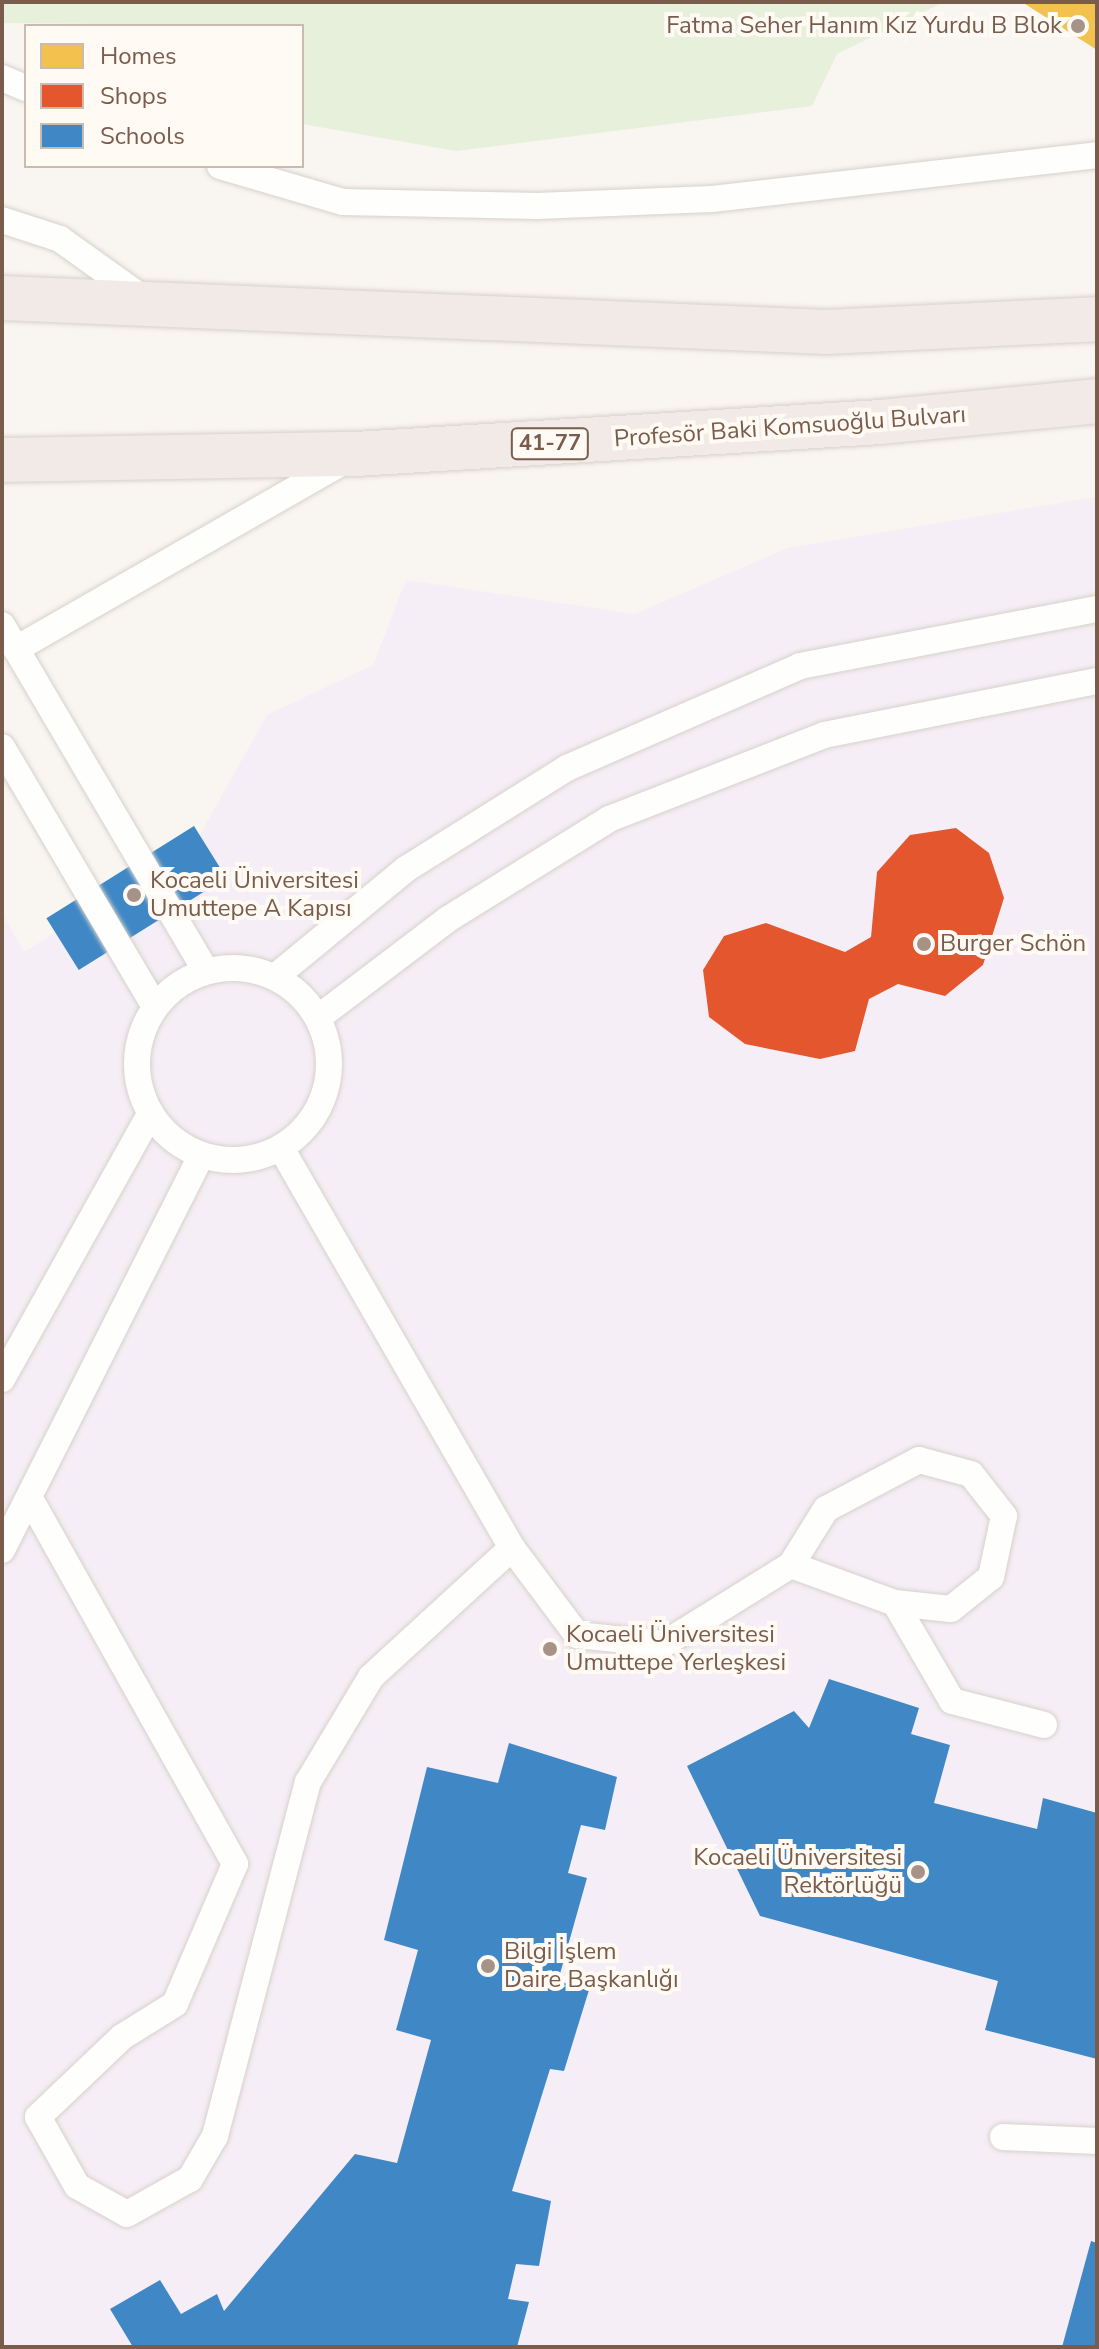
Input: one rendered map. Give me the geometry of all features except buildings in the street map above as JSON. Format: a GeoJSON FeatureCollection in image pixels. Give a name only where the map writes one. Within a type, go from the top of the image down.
{"type":"FeatureCollection","features":[{"type":"Feature","properties":{"kind":"highway"},"geometry":{"type":"LineString","coordinates":[[2,298],[811,332],[1097,319]]}},
{"type":"Feature","properties":{"kind":"highway","name":"Profesör Baki Komsuoğlu Bulvarı"},"geometry":{"type":"LineString","coordinates":[[2,460],[356,454],[880,422],[1097,401]]}},
{"type":"Feature","properties":{"kind":"lane"},"geometry":{"type":"LineString","coordinates":[[2,78],[24,87]]}},
{"type":"Feature","properties":{"kind":"lane"},"geometry":{"type":"LineString","coordinates":[[227,168],[343,202],[537,206],[712,199],[1097,155]]}},
{"type":"Feature","properties":{"kind":"lane"},"geometry":{"type":"LineString","coordinates":[[2,220],[60,239],[148,302]]}},
{"type":"Feature","properties":{"kind":"lane"},"geometry":{"type":"LineString","coordinates":[[16,649],[356,454]]}},
{"type":"Feature","properties":{"kind":"lane"},"geometry":{"type":"LineString","coordinates":[[275,977],[406,869],[567,768],[800,666],[1097,609]]}},
{"type":"Feature","properties":{"kind":"lane"},"geometry":{"type":"LineString","coordinates":[[2,625],[206,971]]}},
{"type":"Feature","properties":{"kind":"lane"},"geometry":{"type":"LineString","coordinates":[[319,1017],[448,919],[609,819],[824,735],[1097,681]]}},
{"type":"Feature","properties":{"kind":"lane"},"geometry":{"type":"LineString","coordinates":[[2,747],[154,1005]]}},
{"type":"Feature","properties":{"kind":"lane"},"geometry":{"type":"LineString","coordinates":[[246,968],[275,977],[319,1017],[330,1049],[329,1082],[317,1113],[281,1148],[234,1161],[201,1156],[150,1114],[137,1055],[154,1005],[206,971],[246,968]]}},
{"type":"Feature","properties":{"kind":"lane"},"geometry":{"type":"LineString","coordinates":[[2,1379],[150,1114]]}},
{"type":"Feature","properties":{"kind":"lane"},"geometry":{"type":"LineString","coordinates":[[281,1148],[512,1548],[577,1635],[664,1644],[791,1565],[826,1509],[919,1460],[971,1474],[1004,1516],[991,1577],[951,1609],[895,1603],[791,1565]]}},
{"type":"Feature","properties":{"kind":"lane"},"geometry":{"type":"LineString","coordinates":[[2,1550],[32,1502],[201,1156]]}},
{"type":"Feature","properties":{"kind":"lane"},"geometry":{"type":"LineString","coordinates":[[32,1502],[235,1864],[175,2004],[122,2037],[38,2117],[77,2186],[127,2214],[190,2179],[215,2136],[308,1782],[371,1677],[512,1548]]}},
{"type":"Feature","properties":{"kind":"lane"},"geometry":{"type":"LineString","coordinates":[[895,1603],[952,1701],[1044,1725]]}},
{"type":"Feature","properties":{"kind":"lane"},"geometry":{"type":"LineString","coordinates":[[1003,2137],[1097,2141]]}},
{"type":"Feature","properties":{"kind":"shaded area","name":"Kocaeli Üniversitesi Umuttepe Yerleşkesi"},"geometry":{"type":"Polygon","coordinates":[[[1097,497],[1097,2347],[2,2347],[2,913],[24,952],[193,847],[267,715],[373,665],[406,580],[635,614],[788,548],[1097,497]]]}},
{"type":"Feature","properties":{"kind":"green space"},"geometry":{"type":"Polygon","coordinates":[[[2,2],[944,2],[837,54],[812,106],[456,151],[304,124],[304,24],[2,23],[2,2]]]}},
{"type":"Feature","properties":{"kind":"place","name":"Fatma Seher Hanım Kız Yurdu B Blok"},"geometry":{"type":"Point","coordinates":[1078,26]}},
{"type":"Feature","properties":{"kind":"place","name":"Kocaeli Üniversitesi Umuttepe A Kapısı"},"geometry":{"type":"Point","coordinates":[134,895]}},
{"type":"Feature","properties":{"kind":"place","name":"Burger Schön"},"geometry":{"type":"Point","coordinates":[924,944]}},
{"type":"Feature","properties":{"kind":"place","name":"Kocaeli Üniversitesi Umuttepe Yerleşkesi"},"geometry":{"type":"Point","coordinates":[550,1649]}},
{"type":"Feature","properties":{"kind":"place","name":"Kocaeli Üniversitesi Rektörlüğü"},"geometry":{"type":"Point","coordinates":[918,1872]}},
{"type":"Feature","properties":{"kind":"place","name":"Bilgi İşlem Daire Başkanlığı"},"geometry":{"type":"Point","coordinates":[488,1966]}}]}
